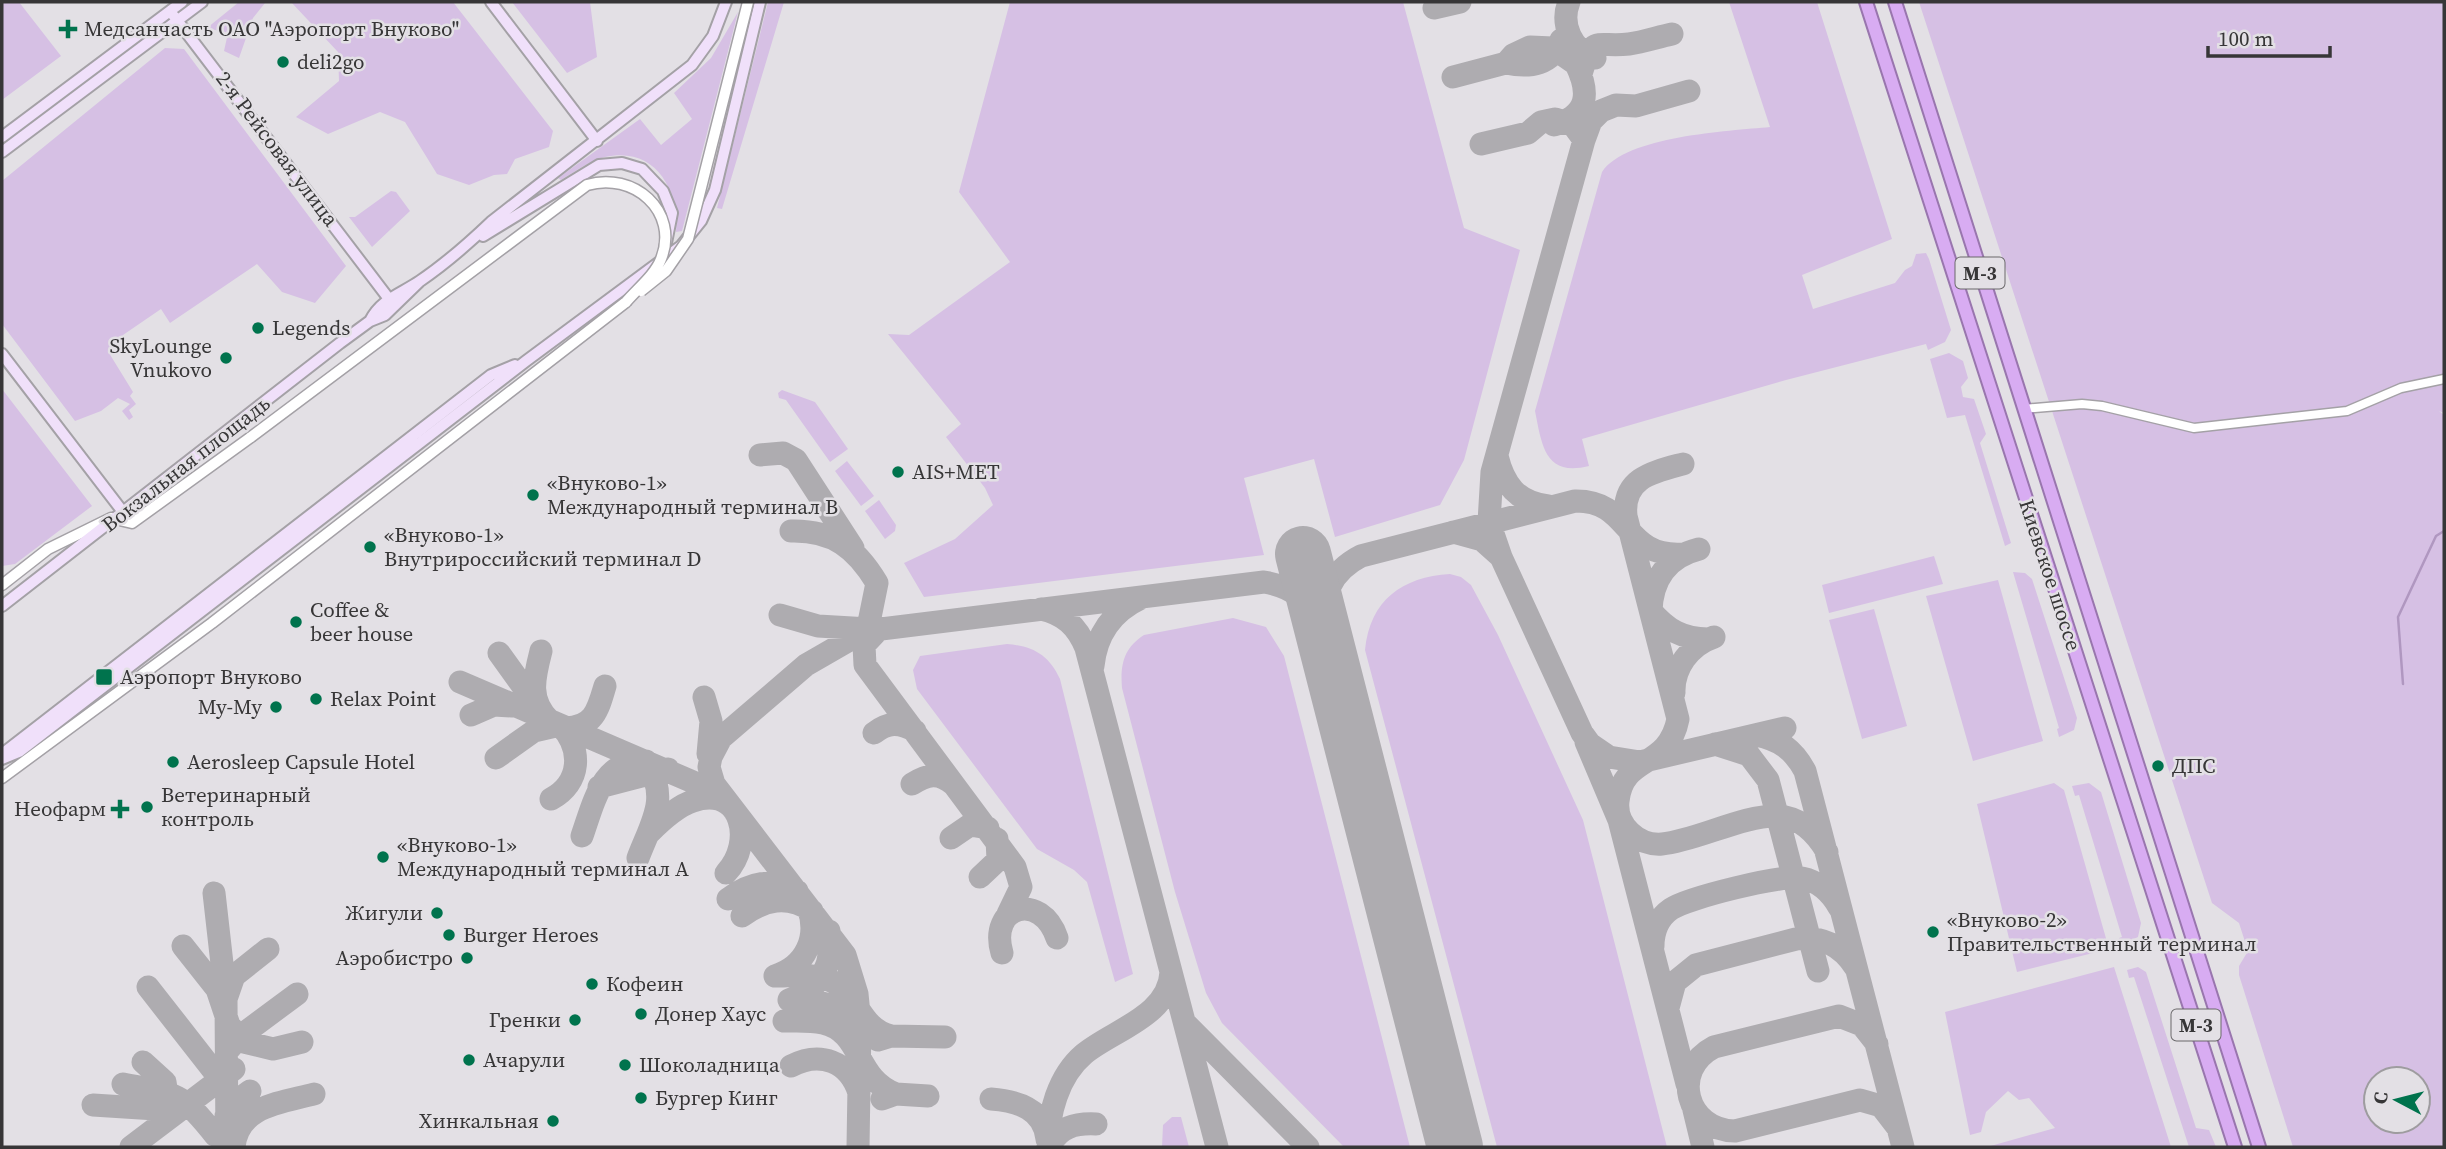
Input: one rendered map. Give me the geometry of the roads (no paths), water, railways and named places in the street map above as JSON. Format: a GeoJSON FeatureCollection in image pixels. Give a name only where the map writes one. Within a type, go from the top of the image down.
{"type":"FeatureCollection","features":[{"type":"Feature","properties":{"kind":"highway","name":"Киевское шоссе"},"geometry":{"type":"LineString","coordinates":[[1866,2],[2235,1147]]}},
{"type":"Feature","properties":{"kind":"highway","name":"Киевское шоссе"},"geometry":{"type":"LineString","coordinates":[[1895,2],[2056,516],[2259,1147]]}},
{"type":"Feature","properties":{"kind":"highway"},"geometry":{"type":"LineString","coordinates":[[2035,525],[2056,516]]}},
{"type":"Feature","properties":{"kind":"highway"},"geometry":{"type":"LineString","coordinates":[[2112,767],[2134,758]]}},
{"type":"Feature","properties":{"kind":"highway"},"geometry":{"type":"LineString","coordinates":[[2168,940],[2191,930]]}},
{"type":"Feature","properties":{"kind":"main road"},"geometry":{"type":"LineString","coordinates":[[2,138],[182,2]]}},
{"type":"Feature","properties":{"kind":"main road"},"geometry":{"type":"LineString","coordinates":[[2,152],[170,11],[202,2]]}},
{"type":"Feature","properties":{"kind":"main road"},"geometry":{"type":"LineString","coordinates":[[491,2],[597,141]]}},
{"type":"Feature","properties":{"kind":"main road","name":"Вокзальная площадь"},"geometry":{"type":"LineString","coordinates":[[2,606],[370,321],[385,315],[419,282],[466,246],[491,222],[698,59],[713,36],[726,2]]}},
{"type":"Feature","properties":{"kind":"main road"},"geometry":{"type":"LineString","coordinates":[[2,756],[19,752],[526,361],[681,246],[697,227],[715,190],[760,2]]}},
{"type":"Feature","properties":{"kind":"main road","name":"2-я Рейсовая улица"},"geometry":{"type":"LineString","coordinates":[[170,11],[388,299]]}},
{"type":"Feature","properties":{"kind":"main road"},"geometry":{"type":"LineString","coordinates":[[466,246],[599,165],[622,163],[642,169],[654,179],[670,205],[671,230],[658,264]]}},
{"type":"Feature","properties":{"kind":"main road","name":"Вокзальная площадь"},"geometry":{"type":"LineString","coordinates":[[370,321],[376,309],[388,299],[419,282]]}},
{"type":"Feature","properties":{"kind":"main road"},"geometry":{"type":"LineString","coordinates":[[2,354],[119,516]]}},
{"type":"Feature","properties":{"kind":"main road"},"geometry":{"type":"LineString","coordinates":[[2,756],[491,374],[526,361]]}},
{"type":"Feature","properties":{"kind":"main road"},"geometry":{"type":"LineString","coordinates":[[364,488],[367,470]]}},
{"type":"Feature","properties":{"kind":"main road"},"geometry":{"type":"LineString","coordinates":[[205,610],[211,592]]}},
{"type":"Feature","properties":{"kind":"street"},"geometry":{"type":"LineString","coordinates":[[2,778],[212,623],[666,271],[688,239],[748,2]]}},
{"type":"Feature","properties":{"kind":"street"},"geometry":{"type":"LineString","coordinates":[[2,585],[48,549],[119,516],[132,523],[587,185],[605,181],[629,185],[651,200],[662,219],[665,235],[660,260],[626,302]]}},
{"type":"Feature","properties":{"kind":"street"},"geometry":{"type":"LineString","coordinates":[[2023,409],[2082,404],[2102,406],[2194,428],[2347,411],[2401,388],[2444,379]]}},
{"type":"Feature","properties":{"kind":"waterway"},"geometry":{"type":"LineString","coordinates":[[2403,684],[2398,617],[2436,536],[2444,531]]}},
{"type":"Feature","properties":{"kind":"place","name":"Медсанчасть ОАО \"Аэропорт Внуково\""},"geometry":{"type":"Point","coordinates":[68,29]}},
{"type":"Feature","properties":{"kind":"place","name":"deli2go"},"geometry":{"type":"Point","coordinates":[283,62]}},
{"type":"Feature","properties":{"kind":"place","name":"Legends"},"geometry":{"type":"Point","coordinates":[258,328]}},
{"type":"Feature","properties":{"kind":"place","name":"SkyLounge Vnukovo"},"geometry":{"type":"Point","coordinates":[226,358]}},
{"type":"Feature","properties":{"kind":"place","name":"AIS+MET"},"geometry":{"type":"Point","coordinates":[898,472]}},
{"type":"Feature","properties":{"kind":"place","name":"«Внуково-1» Международный терминал B"},"geometry":{"type":"Point","coordinates":[533,495]}},
{"type":"Feature","properties":{"kind":"place","name":"«Внуково-1» Внутрироссийский терминал D"},"geometry":{"type":"Point","coordinates":[370,547]}},
{"type":"Feature","properties":{"kind":"place","name":"Coffee & beer house"},"geometry":{"type":"Point","coordinates":[296,622]}},
{"type":"Feature","properties":{"kind":"place","name":"Аэропорт Внуково"},"geometry":{"type":"Point","coordinates":[104,677]}},
{"type":"Feature","properties":{"kind":"place","name":"Relax Point"},"geometry":{"type":"Point","coordinates":[316,699]}},
{"type":"Feature","properties":{"kind":"place","name":"Му-Му"},"geometry":{"type":"Point","coordinates":[276,707]}},
{"type":"Feature","properties":{"kind":"place","name":"Aerosleep Capsule Hotel"},"geometry":{"type":"Point","coordinates":[173,762]}},
{"type":"Feature","properties":{"kind":"place","name":"ДПС"},"geometry":{"type":"Point","coordinates":[2158,766]}},
{"type":"Feature","properties":{"kind":"place","name":"Ветеринарный контроль"},"geometry":{"type":"Point","coordinates":[147,807]}},
{"type":"Feature","properties":{"kind":"place","name":"Неофарм"},"geometry":{"type":"Point","coordinates":[120,809]}},
{"type":"Feature","properties":{"kind":"place","name":"«Внуково-1» Международный терминал А"},"geometry":{"type":"Point","coordinates":[383,857]}},
{"type":"Feature","properties":{"kind":"place","name":"Жигули"},"geometry":{"type":"Point","coordinates":[437,913]}},
{"type":"Feature","properties":{"kind":"place","name":"«Внуково-2» Правительственный терминал"},"geometry":{"type":"Point","coordinates":[1933,932]}},
{"type":"Feature","properties":{"kind":"place","name":"Burger Heroes"},"geometry":{"type":"Point","coordinates":[449,935]}},
{"type":"Feature","properties":{"kind":"place","name":"Аэробистро"},"geometry":{"type":"Point","coordinates":[467,958]}},
{"type":"Feature","properties":{"kind":"place","name":"Кофеин"},"geometry":{"type":"Point","coordinates":[592,984]}},
{"type":"Feature","properties":{"kind":"place","name":"Донер Хаус"},"geometry":{"type":"Point","coordinates":[641,1014]}},
{"type":"Feature","properties":{"kind":"place","name":"Гренки"},"geometry":{"type":"Point","coordinates":[575,1020]}},
{"type":"Feature","properties":{"kind":"place","name":"Ачарули"},"geometry":{"type":"Point","coordinates":[469,1060]}},
{"type":"Feature","properties":{"kind":"place","name":"Шоколадница"},"geometry":{"type":"Point","coordinates":[625,1065]}},
{"type":"Feature","properties":{"kind":"place","name":"Бургер Кинг"},"geometry":{"type":"Point","coordinates":[641,1098]}},
{"type":"Feature","properties":{"kind":"place","name":"Хинкальная"},"geometry":{"type":"Point","coordinates":[553,1121]}}]}
